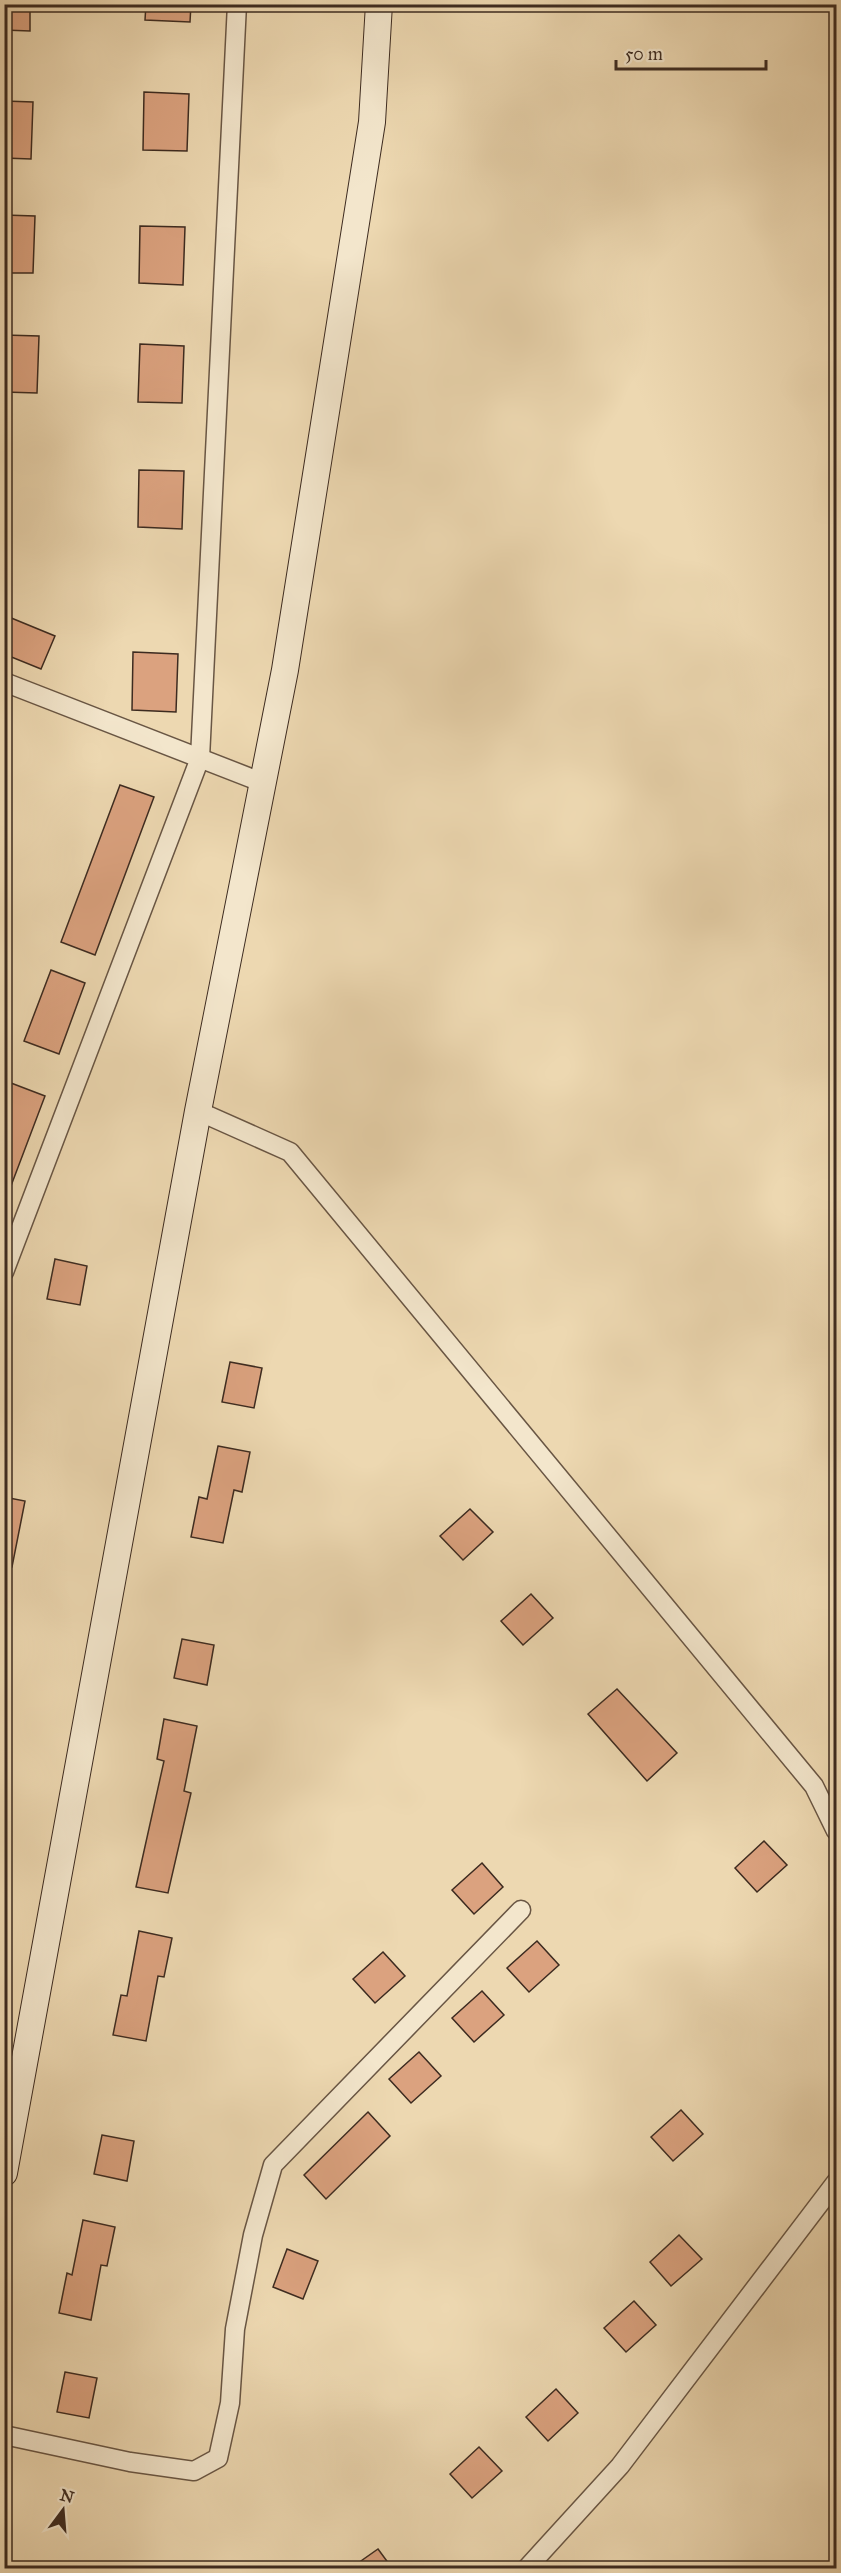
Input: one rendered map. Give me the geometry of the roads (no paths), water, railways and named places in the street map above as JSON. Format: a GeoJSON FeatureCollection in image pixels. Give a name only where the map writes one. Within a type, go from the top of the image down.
{"type":"FeatureCollection","features":[{"type":"Feature","properties":{"kind":"main road"},"geometry":{"type":"LineString","coordinates":[[4,2173],[198,1111],[286,658],[372,122],[379,4]]}},
{"type":"Feature","properties":{"kind":"street"},"geometry":{"type":"LineString","coordinates":[[4,1272],[200,758],[237,4]]}},
{"type":"Feature","properties":{"kind":"street"},"geometry":{"type":"LineString","coordinates":[[4,682],[261,782]]}},
{"type":"Feature","properties":{"kind":"street"},"geometry":{"type":"LineString","coordinates":[[198,1111],[290,1152],[814,1786],[837,1831]]}},
{"type":"Feature","properties":{"kind":"street"},"geometry":{"type":"LineString","coordinates":[[4,2435],[130,2462],[194,2471],[218,2458],[230,2403],[235,2329],[253,2235],[273,2164],[521,1910]]}},
{"type":"Feature","properties":{"kind":"street"},"geometry":{"type":"LineString","coordinates":[[526,2568],[620,2466],[837,2182]]}}]}
